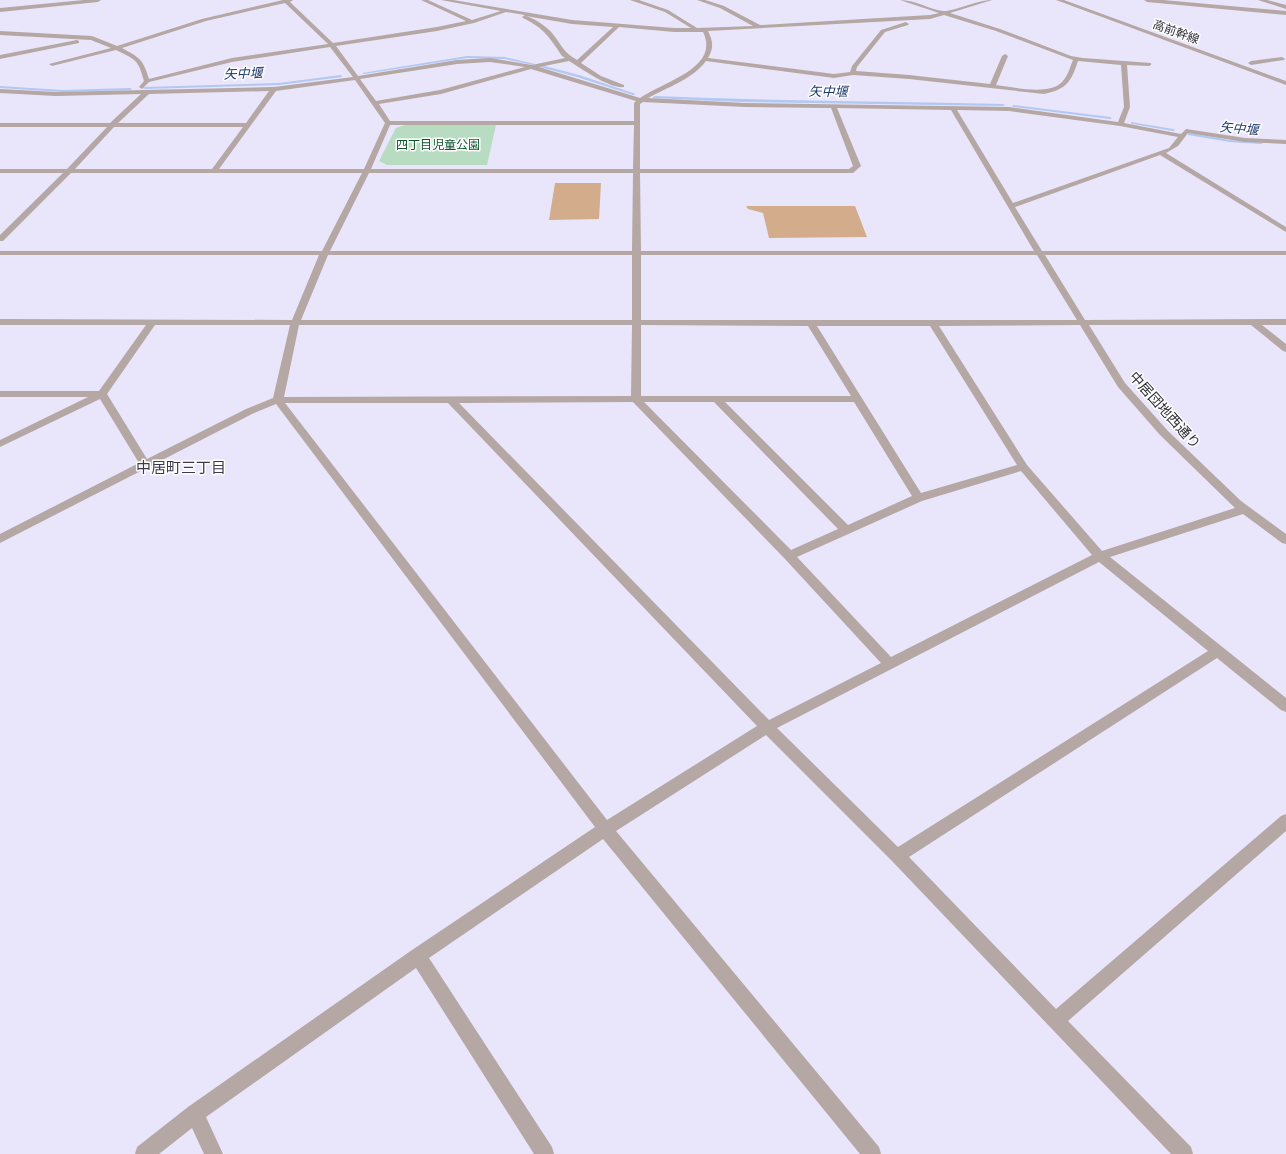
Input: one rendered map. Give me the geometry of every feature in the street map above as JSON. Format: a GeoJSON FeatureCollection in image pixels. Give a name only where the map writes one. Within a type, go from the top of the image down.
{"type":"FeatureCollection","features":[{"type":"Feature","properties":{"kind":"street"},"geometry":{"type":"LineString","coordinates":[[0,10],[98,0]]}},
{"type":"Feature","properties":{"kind":"street"},"geometry":{"type":"LineString","coordinates":[[424,0],[472,22]]}},
{"type":"Feature","properties":{"kind":"street"},"geometry":{"type":"LineString","coordinates":[[444,0],[522,16],[550,33],[558,48],[564,55],[598,76],[629,88]]}},
{"type":"Feature","properties":{"kind":"street"},"geometry":{"type":"LineString","coordinates":[[633,0],[662,8],[700,30],[710,41],[708,53],[701,64],[672,84],[645,96],[637,103],[636,400],[789,556],[890,664]]}},
{"type":"Feature","properties":{"kind":"street"},"geometry":{"type":"LineString","coordinates":[[700,0],[722,7],[759,27]]}},
{"type":"Feature","properties":{"kind":"street"},"geometry":{"type":"LineString","coordinates":[[903,0],[998,30],[1053,52],[1076,59],[1124,64],[1149,64]]}},
{"type":"Feature","properties":{"kind":"street"},"geometry":{"type":"LineString","coordinates":[[853,73],[854,67],[883,31],[989,0]]}},
{"type":"Feature","properties":{"kind":"street","name":"高前幹線"},"geometry":{"type":"LineString","coordinates":[[1059,0],[1286,83]]}},
{"type":"Feature","properties":{"kind":"street","name":"高前幹線"},"geometry":{"type":"LineString","coordinates":[[1078,0],[1223,53]]}},
{"type":"Feature","properties":{"kind":"street"},"geometry":{"type":"LineString","coordinates":[[1147,0],[1286,13]]}},
{"type":"Feature","properties":{"kind":"street"},"geometry":{"type":"LineString","coordinates":[[1262,0],[1286,7]]}},
{"type":"Feature","properties":{"kind":"street"},"geometry":{"type":"LineString","coordinates":[[52,64],[117,48],[204,20],[287,1],[332,45],[375,103],[388,124]]}},
{"type":"Feature","properties":{"kind":"street"},"geometry":{"type":"LineString","coordinates":[[136,92],[148,81],[232,60],[419,32],[472,22],[505,12],[572,22],[674,30],[700,30],[930,17]]}},
{"type":"Feature","properties":{"kind":"street"},"geometry":{"type":"LineString","coordinates":[[576,63],[617,26]]}},
{"type":"Feature","properties":{"kind":"street"},"geometry":{"type":"LineString","coordinates":[[0,33],[92,38],[134,57],[142,64],[148,81]]}},
{"type":"Feature","properties":{"kind":"street"},"geometry":{"type":"LineString","coordinates":[[0,58],[92,38]]}},
{"type":"Feature","properties":{"kind":"street"},"geometry":{"type":"LineString","coordinates":[[992,86],[1005,56]]}},
{"type":"Feature","properties":{"kind":"street"},"geometry":{"type":"LineString","coordinates":[[375,103],[441,92],[530,67],[570,59]]}},
{"type":"Feature","properties":{"kind":"street"},"geometry":{"type":"LineString","coordinates":[[705,59],[834,76],[853,73],[909,77],[992,86],[1010,99],[1120,124],[1183,136]]}},
{"type":"Feature","properties":{"kind":"street"},"geometry":{"type":"LineString","coordinates":[[0,91],[56,94],[274,89],[314,85],[476,60],[506,61],[645,96],[745,105],[953,108],[1010,99],[1058,89],[1064,85],[1069,77],[1076,59]]}},
{"type":"Feature","properties":{"kind":"street"},"geometry":{"type":"LineString","coordinates":[[1244,60],[1265,68]]}},
{"type":"Feature","properties":{"kind":"street"},"geometry":{"type":"LineString","coordinates":[[1250,63],[1285,60]]}},
{"type":"Feature","properties":{"kind":"street"},"geometry":{"type":"LineString","coordinates":[[1120,124],[1127,107],[1124,64]]}},
{"type":"Feature","properties":{"kind":"street"},"geometry":{"type":"LineString","coordinates":[[214,171],[274,89]]}},
{"type":"Feature","properties":{"kind":"street"},"geometry":{"type":"LineString","coordinates":[[0,239],[71,171],[112,125],[147,92]]}},
{"type":"Feature","properties":{"kind":"street"},"geometry":{"type":"LineString","coordinates":[[0,171],[850,171],[856,166],[833,106]]}},
{"type":"Feature","properties":{"kind":"street","name":"中居団地西通り"},"geometry":{"type":"LineString","coordinates":[[953,108],[1011,206],[1121,385],[1164,433],[1245,509],[1286,540]]}},
{"type":"Feature","properties":{"kind":"street"},"geometry":{"type":"LineString","coordinates":[[388,124],[636,123]]}},
{"type":"Feature","properties":{"kind":"street"},"geometry":{"type":"LineString","coordinates":[[388,124],[367,171],[325,252],[295,323],[278,400],[605,829],[872,1154]]}},
{"type":"Feature","properties":{"kind":"street"},"geometry":{"type":"LineString","coordinates":[[0,125],[248,125]]}},
{"type":"Feature","properties":{"kind":"street"},"geometry":{"type":"LineString","coordinates":[[1011,206],[1161,153],[1176,145],[1186,132],[1245,140],[1286,142]]}},
{"type":"Feature","properties":{"kind":"street"},"geometry":{"type":"LineString","coordinates":[[1161,153],[1286,230]]}},
{"type":"Feature","properties":{"kind":"street"},"geometry":{"type":"LineString","coordinates":[[0,253],[1286,253]]}},
{"type":"Feature","properties":{"kind":"street"},"geometry":{"type":"LineString","coordinates":[[0,322],[1286,322]]}},
{"type":"Feature","properties":{"kind":"street"},"geometry":{"type":"LineString","coordinates":[[0,444],[102,394],[153,322]]}},
{"type":"Feature","properties":{"kind":"street"},"geometry":{"type":"LineString","coordinates":[[1253,322],[1286,349]]}},
{"type":"Feature","properties":{"kind":"street"},"geometry":{"type":"LineString","coordinates":[[811,323],[918,498]]}},
{"type":"Feature","properties":{"kind":"street"},"geometry":{"type":"LineString","coordinates":[[933,323],[1022,467],[1100,556],[1286,706]]}},
{"type":"Feature","properties":{"kind":"street"},"geometry":{"type":"LineString","coordinates":[[0,394],[102,394]]}},
{"type":"Feature","properties":{"kind":"street"},"geometry":{"type":"LineString","coordinates":[[102,394],[145,464]]}},
{"type":"Feature","properties":{"kind":"street"},"geometry":{"type":"LineString","coordinates":[[0,539],[250,411],[278,400],[858,399]]}},
{"type":"Feature","properties":{"kind":"street"},"geometry":{"type":"LineString","coordinates":[[451,400],[767,727],[897,856],[1184,1154]]}},
{"type":"Feature","properties":{"kind":"street"},"geometry":{"type":"LineString","coordinates":[[716,400],[845,529]]}},
{"type":"Feature","properties":{"kind":"street"},"geometry":{"type":"LineString","coordinates":[[789,556],[845,529],[918,498],[1022,467]]}},
{"type":"Feature","properties":{"kind":"street"},"geometry":{"type":"LineString","coordinates":[[144,1154],[195,1114],[418,956],[605,829],[767,727],[1100,556],[1245,509]]}},
{"type":"Feature","properties":{"kind":"street"},"geometry":{"type":"LineString","coordinates":[[897,856],[1218,651]]}},
{"type":"Feature","properties":{"kind":"street"},"geometry":{"type":"LineString","coordinates":[[1055,1021],[1286,821]]}},
{"type":"Feature","properties":{"kind":"street"},"geometry":{"type":"LineString","coordinates":[[418,956],[545,1154]]}},
{"type":"Feature","properties":{"kind":"street"},"geometry":{"type":"LineString","coordinates":[[195,1114],[214,1154]]}},
{"type":"Feature","properties":{"kind":"green space","name":"四丁目児童公園"},"geometry":{"type":"Polygon","coordinates":[[[405,125],[496,125],[487,165],[387,165],[379,161],[396,128],[405,125]]]}},
{"type":"Feature","properties":{"kind":"building"},"geometry":{"type":"Polygon","coordinates":[[[555,183],[601,183],[599,219],[549,220],[555,183]]]}},
{"type":"Feature","properties":{"kind":"building"},"geometry":{"type":"Polygon","coordinates":[[[746,206],[855,206],[867,237],[769,238],[763,213],[748,209],[746,206]]]}},
{"type":"Feature","properties":{"kind":"waterway","name":"矢中堰"},"geometry":{"type":"LineString","coordinates":[[364,73],[467,57],[505,58],[533,64]]}},
{"type":"Feature","properties":{"kind":"waterway","name":"矢中堰"},"geometry":{"type":"LineString","coordinates":[[541,66],[634,94]]}},
{"type":"Feature","properties":{"kind":"waterway","name":"矢中堰"},"geometry":{"type":"LineString","coordinates":[[145,88],[279,84],[341,76]]}},
{"type":"Feature","properties":{"kind":"waterway","name":"矢中堰"},"geometry":{"type":"LineString","coordinates":[[0,87],[62,91],[130,89]]}},
{"type":"Feature","properties":{"kind":"waterway","name":"矢中堰"},"geometry":{"type":"LineString","coordinates":[[654,97],[741,101],[1003,105]]}},
{"type":"Feature","properties":{"kind":"waterway","name":"矢中堰"},"geometry":{"type":"LineString","coordinates":[[1014,106],[1110,118]]}},
{"type":"Feature","properties":{"kind":"waterway","name":"矢中堰"},"geometry":{"type":"LineString","coordinates":[[1133,123],[1173,130]]}},
{"type":"Feature","properties":{"kind":"waterway","name":"矢中堰"},"geometry":{"type":"LineString","coordinates":[[1190,134],[1230,141],[1261,143]]}},
{"type":"Feature","properties":{"kind":"district","name":"中居町三丁目"},"geometry":{"type":"Point","coordinates":[181,468]}}]}
